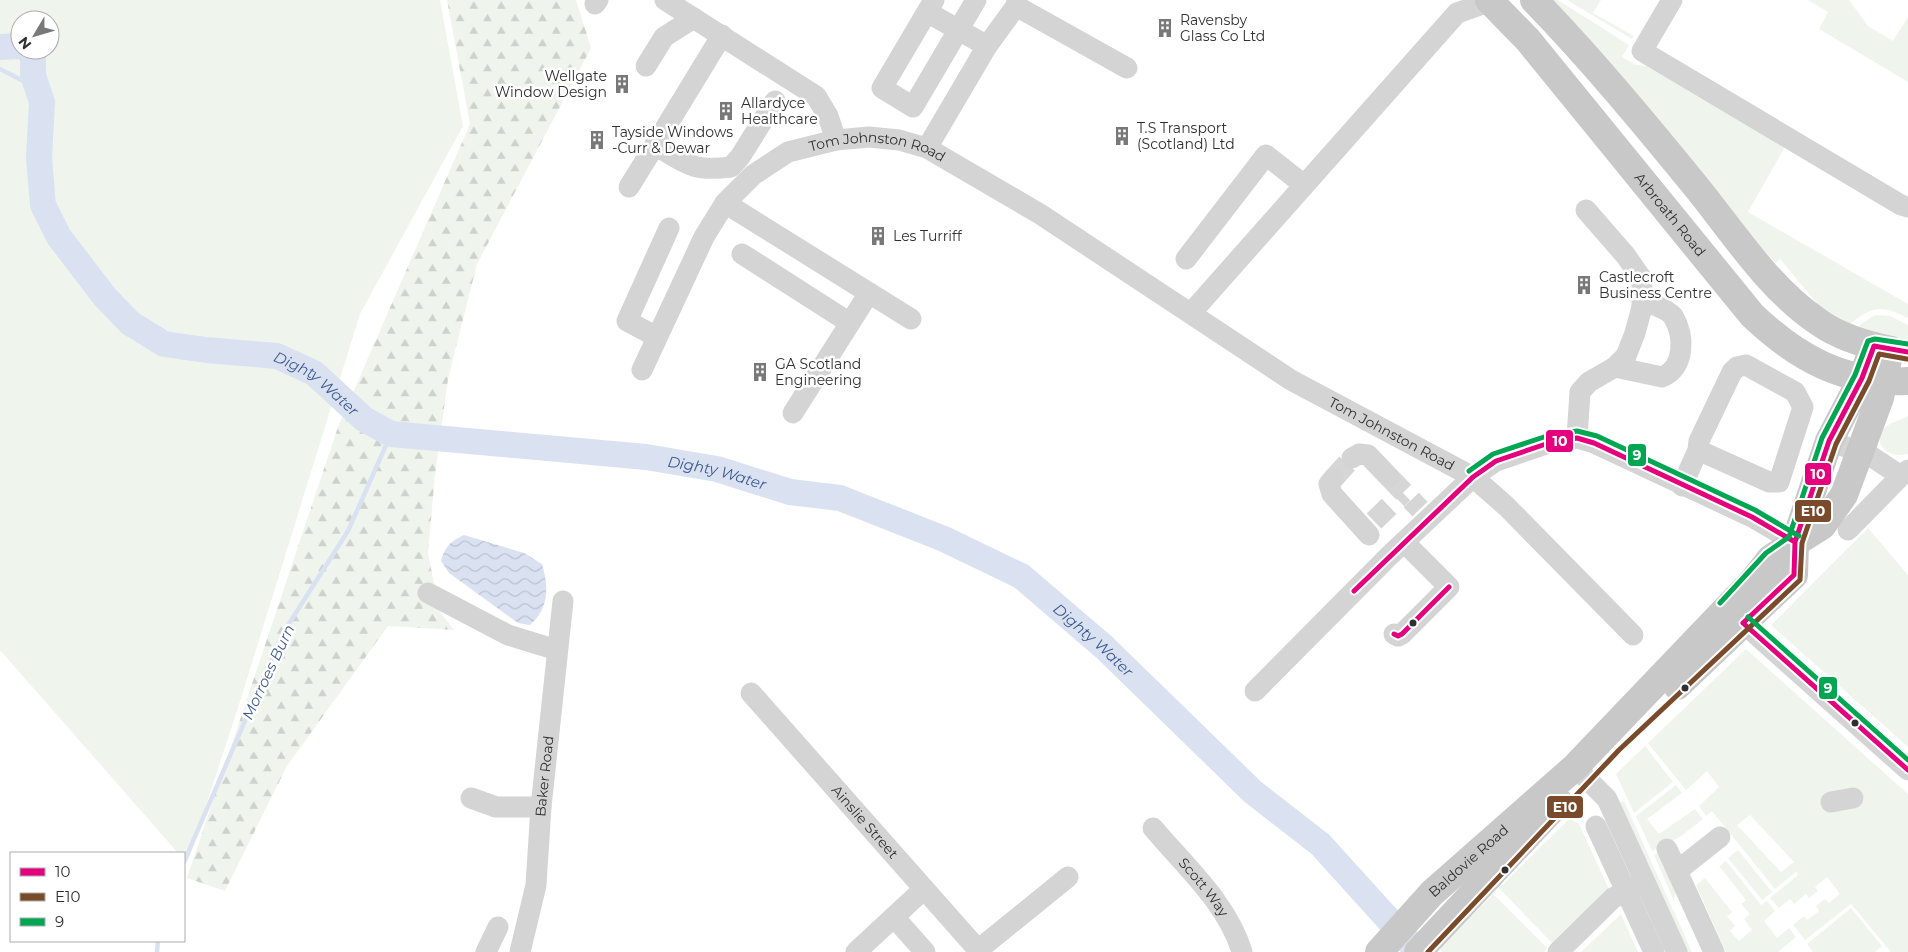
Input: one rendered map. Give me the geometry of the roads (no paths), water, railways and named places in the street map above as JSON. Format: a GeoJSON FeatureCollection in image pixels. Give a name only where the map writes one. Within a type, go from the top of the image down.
{"type":"FeatureCollection","features":[{"type":"Feature","properties":{"kind":"main road"},"geometry":{"type":"LineString","coordinates":[[1534,0],[1645,123],[1755,262],[1777,299],[1792,316],[1822,340],[1885,364],[1861,451],[1844,495],[1822,526],[1795,542]]}},
{"type":"Feature","properties":{"kind":"main road","name":"Arbroath Road"},"geometry":{"type":"LineString","coordinates":[[1490,1],[1528,40],[1752,315],[1779,341],[1827,369],[1885,364]]}},
{"type":"Feature","properties":{"kind":"main road","name":"Baldovie Road"},"geometry":{"type":"LineString","coordinates":[[1829,441],[1885,364]]}},
{"type":"Feature","properties":{"kind":"main road","name":"Baldovie Road"},"geometry":{"type":"LineString","coordinates":[[1418,952],[1579,771],[1735,616],[1794,575],[1795,542],[1829,441],[1832,390],[1827,369]]}},
{"type":"Feature","properties":{"kind":"main road","name":"Baldovie Road"},"geometry":{"type":"LineString","coordinates":[[1386,944],[1432,893],[1579,771]]}},
{"type":"Feature","properties":{"kind":"street"},"geometry":{"type":"LineString","coordinates":[[665,0],[816,96],[828,116],[836,140]]}},
{"type":"Feature","properties":{"kind":"street"},"geometry":{"type":"LineString","coordinates":[[976,0],[959,30],[913,107],[882,88],[930,6],[959,30],[987,46]]}},
{"type":"Feature","properties":{"kind":"street"},"geometry":{"type":"LineString","coordinates":[[1672,0],[1642,51],[1901,205],[1908,207]]}},
{"type":"Feature","properties":{"kind":"street"},"geometry":{"type":"LineString","coordinates":[[1191,313],[1458,6],[1490,1]]}},
{"type":"Feature","properties":{"kind":"street"},"geometry":{"type":"LineString","coordinates":[[928,148],[987,46],[1016,3],[1127,68]]}},
{"type":"Feature","properties":{"kind":"street"},"geometry":{"type":"LineString","coordinates":[[646,66],[664,37],[694,18]]}},
{"type":"Feature","properties":{"kind":"street"},"geometry":{"type":"LineString","coordinates":[[629,187],[722,35]]}},
{"type":"Feature","properties":{"kind":"street"},"geometry":{"type":"LineString","coordinates":[[655,145],[690,167],[712,170],[731,167],[740,157],[775,101]]}},
{"type":"Feature","properties":{"kind":"street","name":"Tom Johnston Road"},"geometry":{"type":"LineString","coordinates":[[642,370],[704,237],[725,203],[753,174],[788,152],[836,140],[869,137],[899,140],[928,148],[1040,214],[1291,380],[1368,419],[1473,477],[1506,506],[1633,635]]}},
{"type":"Feature","properties":{"kind":"street"},"geometry":{"type":"LineString","coordinates":[[1186,259],[1266,155],[1304,185]]}},
{"type":"Feature","properties":{"kind":"street"},"geometry":{"type":"LineString","coordinates":[[725,203],[911,319]]}},
{"type":"Feature","properties":{"kind":"street"},"geometry":{"type":"LineString","coordinates":[[1577,438],[1580,392],[1589,382],[1615,367],[1626,356],[1642,307],[1642,279],[1626,256],[1586,210]]}},
{"type":"Feature","properties":{"kind":"street"},"geometry":{"type":"LineString","coordinates":[[657,337],[627,321],[669,228]]}},
{"type":"Feature","properties":{"kind":"street"},"geometry":{"type":"LineString","coordinates":[[742,254],[850,323]]}},
{"type":"Feature","properties":{"kind":"street"},"geometry":{"type":"LineString","coordinates":[[793,413],[869,292]]}},
{"type":"Feature","properties":{"kind":"street"},"geometry":{"type":"LineString","coordinates":[[1615,367],[1662,377],[1675,370],[1681,351],[1673,317],[1669,312],[1652,304],[1642,307]]}},
{"type":"Feature","properties":{"kind":"street"},"geometry":{"type":"LineString","coordinates":[[1682,486],[1698,450],[1699,441],[1737,367],[1746,365],[1795,392],[1800,399],[1803,407],[1791,438],[1782,478],[1776,483],[1698,450]]}},
{"type":"Feature","properties":{"kind":"street"},"geometry":{"type":"LineString","coordinates":[[1255,691],[1397,549],[1428,510],[1496,461],[1546,444],[1577,438],[1594,443],[1682,486],[1752,517],[1795,542]]}},
{"type":"Feature","properties":{"kind":"street"},"geometry":{"type":"LineString","coordinates":[[1829,441],[1861,451],[1905,473],[1848,530]]}},
{"type":"Feature","properties":{"kind":"street"},"geometry":{"type":"LineString","coordinates":[[1352,458],[1359,454],[1368,455],[1389,477]]}},
{"type":"Feature","properties":{"kind":"street"},"geometry":{"type":"LineString","coordinates":[[1333,479],[1329,484],[1332,494],[1397,549],[1449,587],[1402,634],[1398,636],[1394,634]]}},
{"type":"Feature","properties":{"kind":"street"},"geometry":{"type":"LineString","coordinates":[[428,593],[508,635],[557,650]]}},
{"type":"Feature","properties":{"kind":"street","name":"Baker Road"},"geometry":{"type":"LineString","coordinates":[[520,952],[536,886],[563,600]]}},
{"type":"Feature","properties":{"kind":"street"},"geometry":{"type":"LineString","coordinates":[[1735,616],[1908,770]]}},
{"type":"Feature","properties":{"kind":"street","name":"Ainslie Street"},"geometry":{"type":"LineString","coordinates":[[751,693],[979,951]]}},
{"type":"Feature","properties":{"kind":"street"},"geometry":{"type":"LineString","coordinates":[[1579,771],[1606,799],[1677,952]]}},
{"type":"Feature","properties":{"kind":"street"},"geometry":{"type":"LineString","coordinates":[[471,798],[496,807],[542,807]]}},
{"type":"Feature","properties":{"kind":"street"},"geometry":{"type":"LineString","coordinates":[[1831,802],[1853,798]]}},
{"type":"Feature","properties":{"kind":"street"},"geometry":{"type":"LineString","coordinates":[[1596,826],[1654,952]]}},
{"type":"Feature","properties":{"kind":"street","name":"Scott Way"},"geometry":{"type":"LineString","coordinates":[[1153,828],[1212,898],[1236,933],[1242,952]]}},
{"type":"Feature","properties":{"kind":"street"},"geometry":{"type":"LineString","coordinates":[[1677,871],[1720,837]]}},
{"type":"Feature","properties":{"kind":"street"},"geometry":{"type":"LineString","coordinates":[[1667,849],[1714,952]]}},
{"type":"Feature","properties":{"kind":"street"},"geometry":{"type":"LineString","coordinates":[[979,951],[1068,878]]}},
{"type":"Feature","properties":{"kind":"street"},"geometry":{"type":"LineString","coordinates":[[1558,952],[1613,898],[1646,882]]}},
{"type":"Feature","properties":{"kind":"street"},"geometry":{"type":"LineString","coordinates":[[856,952],[924,889]]}},
{"type":"Feature","properties":{"kind":"street"},"geometry":{"type":"LineString","coordinates":[[894,917],[925,952]]}},
{"type":"Feature","properties":{"kind":"street"},"geometry":{"type":"LineString","coordinates":[[486,952],[498,927]]}},
{"type":"Feature","properties":{"kind":"water"},"geometry":{"type":"Polygon","coordinates":[[[464,535],[524,553],[542,564],[546,581],[546,597],[541,612],[530,625],[518,623],[449,573],[441,561],[444,551],[455,539],[464,535]]]}},
{"type":"Feature","properties":{"kind":"waterway","name":"Dighty Water"},"geometry":{"type":"LineString","coordinates":[[0,47],[10,46]]}},
{"type":"Feature","properties":{"kind":"waterway","name":"Dighty Water"},"geometry":{"type":"LineString","coordinates":[[33,60],[33,75],[42,102],[39,158],[43,205],[59,237],[105,297],[130,323],[164,344],[206,350],[277,356],[314,373],[364,419],[391,434],[646,457],[717,469],[790,492],[840,498],[944,539],[1021,576],[1104,647],[1253,792],[1320,844],[1418,952]]}},
{"type":"Feature","properties":{"kind":"waterway","name":"Dighty Water"},"geometry":{"type":"LineString","coordinates":[[0,69],[29,84],[42,102]]}},
{"type":"Feature","properties":{"kind":"waterway","name":"Morroes Burn"},"geometry":{"type":"LineString","coordinates":[[185,860],[283,633],[348,531],[391,434]]}},
{"type":"Feature","properties":{"kind":"waterway","name":"Morroes Burn"},"geometry":{"type":"LineString","coordinates":[[157,952],[158,942]]}},
{"type":"Feature","properties":{"kind":"tunnel"},"geometry":{"type":"LineString","coordinates":[[1333,479],[1352,458]]}},
{"type":"Feature","properties":{"kind":"tunnel"},"geometry":{"type":"LineString","coordinates":[[1389,477],[1420,509]]}},
{"type":"Feature","properties":{"kind":"tunnel"},"geometry":{"type":"LineString","coordinates":[[1374,521],[1403,493]]}},
{"type":"Feature","properties":{"kind":"place","name":"Ravensby Glass Co Ltd"},"geometry":{"type":"Point","coordinates":[1165,28]}},
{"type":"Feature","properties":{"kind":"place","name":"Wellgate Window Design"},"geometry":{"type":"Point","coordinates":[622,84]}},
{"type":"Feature","properties":{"kind":"place","name":"Allardyce Healthcare"},"geometry":{"type":"Point","coordinates":[726,111]}},
{"type":"Feature","properties":{"kind":"place","name":"T.S Transport (Scotland) Ltd"},"geometry":{"type":"Point","coordinates":[1122,136]}},
{"type":"Feature","properties":{"kind":"place","name":"Tayside Windows -Curr & Dewar"},"geometry":{"type":"Point","coordinates":[597,140]}},
{"type":"Feature","properties":{"kind":"place","name":"Les Turriff"},"geometry":{"type":"Point","coordinates":[878,236]}},
{"type":"Feature","properties":{"kind":"place","name":"Castlecroft Business Centre"},"geometry":{"type":"Point","coordinates":[1584,285]}},
{"type":"Feature","properties":{"kind":"place","name":"GA Scotland Engineering"},"geometry":{"type":"Point","coordinates":[760,372]}}]}
